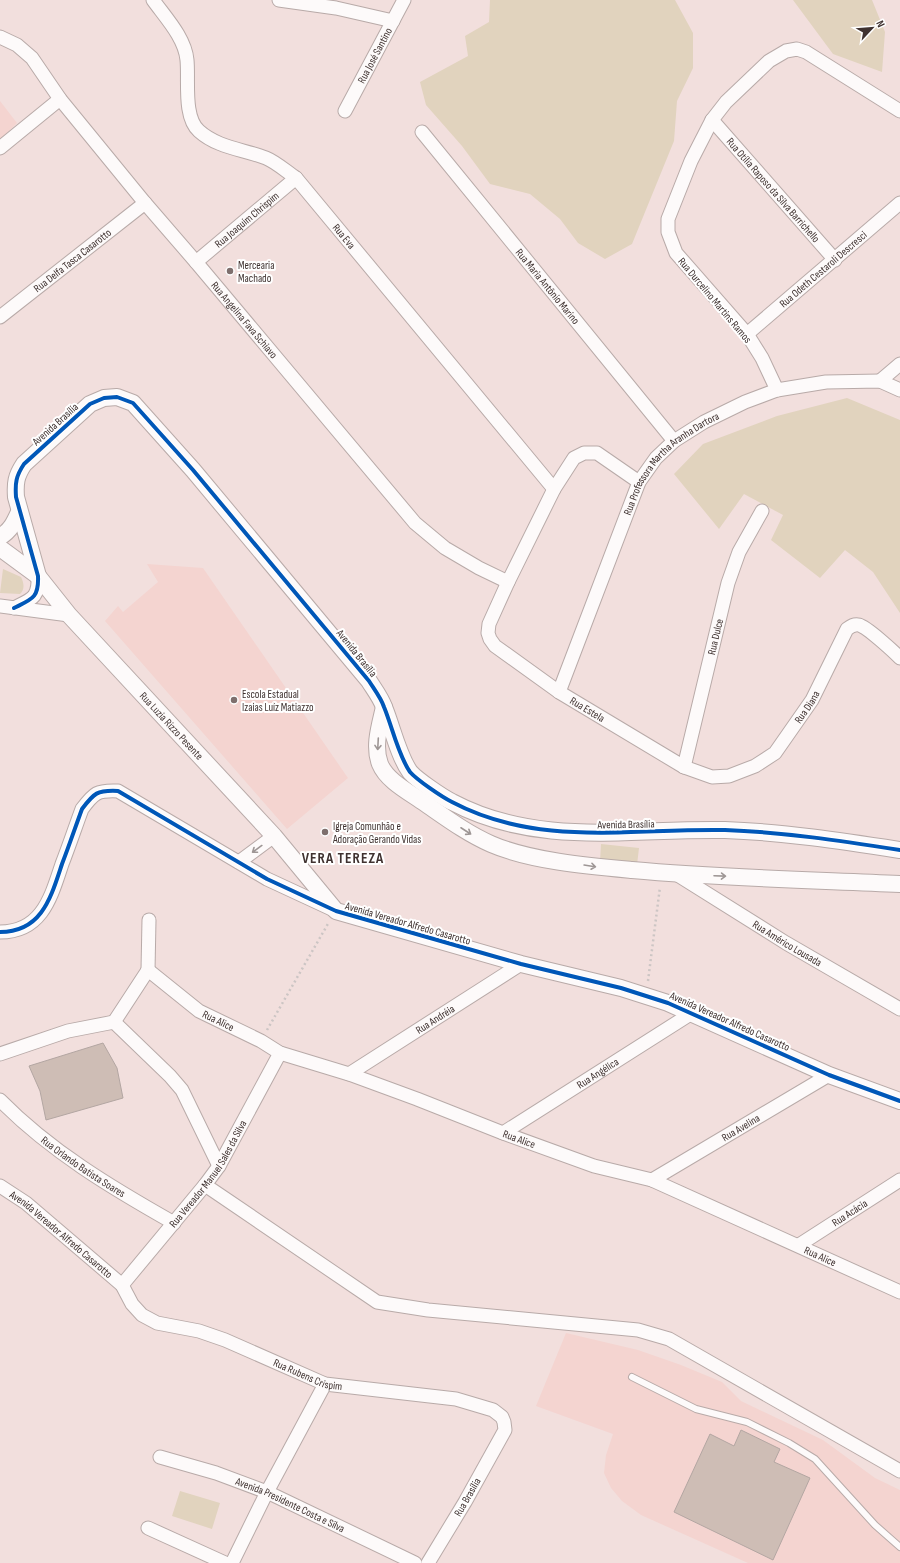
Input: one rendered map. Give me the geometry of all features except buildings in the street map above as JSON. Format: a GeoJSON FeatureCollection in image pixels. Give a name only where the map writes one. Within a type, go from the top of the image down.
{"type":"FeatureCollection","features":[{"type":"Feature","properties":{"kind":"street","name":"Rua Eva"},"geometry":{"type":"LineString","coordinates":[[153,0],[182,41],[187,59],[189,113],[197,130],[212,141],[237,150],[267,158],[296,178],[554,489]]}},
{"type":"Feature","properties":{"kind":"street"},"geometry":{"type":"LineString","coordinates":[[279,0],[336,8],[393,20]]}},
{"type":"Feature","properties":{"kind":"street","name":"Rua José Santino"},"geometry":{"type":"LineString","coordinates":[[345,111],[404,0]]}},
{"type":"Feature","properties":{"kind":"street","name":"Rua Angelina Fava Schiavo"},"geometry":{"type":"LineString","coordinates":[[0,37],[17,45],[32,58],[60,99],[145,203],[415,523],[445,548],[479,568],[508,582]]}},
{"type":"Feature","properties":{"kind":"street","name":"Rua Durcelino Martins Ramos"},"geometry":{"type":"LineString","coordinates":[[777,390],[762,358],[747,334],[676,253],[668,232],[668,219],[691,161],[712,120],[726,102],[768,61],[786,51],[797,50],[806,52],[900,111]]}},
{"type":"Feature","properties":{"kind":"street"},"geometry":{"type":"LineString","coordinates":[[0,148],[60,99]]}},
{"type":"Feature","properties":{"kind":"street","name":"Rua Otília Raposo da Silva Barrichello"},"geometry":{"type":"LineString","coordinates":[[712,120],[835,260]]}},
{"type":"Feature","properties":{"kind":"street","name":"Rua Maria Antônio Marino"},"geometry":{"type":"LineString","coordinates":[[422,132],[674,441]]}},
{"type":"Feature","properties":{"kind":"street","name":"Rua Joaquim Chrispim"},"geometry":{"type":"LineString","coordinates":[[196,262],[296,178]]}},
{"type":"Feature","properties":{"kind":"street","name":"Rua Delfa Tasca Casarotto"},"geometry":{"type":"LineString","coordinates":[[0,317],[145,203]]}},
{"type":"Feature","properties":{"kind":"street","name":"Rua Odeth Cestaroli Descresci"},"geometry":{"type":"LineString","coordinates":[[747,334],[900,204]]}},
{"type":"Feature","properties":{"kind":"street"},"geometry":{"type":"LineString","coordinates":[[880,382],[900,364]]}},
{"type":"Feature","properties":{"kind":"street","name":"Rua Professora Martha Aranha Dartora"},"geometry":{"type":"LineString","coordinates":[[559,692],[639,482],[656,458],[674,441],[704,422],[745,402],[777,390],[826,382],[880,382],[900,390]]}},
{"type":"Feature","properties":{"kind":"street","name":"Avenida Brasília"},"geometry":{"type":"LineString","coordinates":[[38,576],[19,512],[15,484],[18,473],[24,464],[90,404],[104,398],[117,397],[133,403],[193,470],[369,681],[384,706],[392,730],[411,772],[441,796],[469,811],[503,823],[537,829],[605,834],[725,830],[819,837],[900,850]]}},
{"type":"Feature","properties":{"kind":"street"},"geometry":{"type":"LineString","coordinates":[[508,582],[554,489],[574,458],[584,453],[597,453],[639,482]]}},
{"type":"Feature","properties":{"kind":"street","name":"Rua Dulce"},"geometry":{"type":"LineString","coordinates":[[684,768],[728,583],[739,552],[762,511]]}},
{"type":"Feature","properties":{"kind":"street"},"geometry":{"type":"LineString","coordinates":[[0,537],[9,532],[14,525],[19,512]]}},
{"type":"Feature","properties":{"kind":"street","name":"Rua Luzia Rizzo Pesente"},"geometry":{"type":"LineString","coordinates":[[0,548],[38,576],[68,615],[274,836],[336,911]]}},
{"type":"Feature","properties":{"kind":"street"},"geometry":{"type":"LineString","coordinates":[[14,608],[32,599],[36,594],[38,576]]}},
{"type":"Feature","properties":{"kind":"street","name":"Rua Estela"},"geometry":{"type":"LineString","coordinates":[[508,582],[489,624],[488,633],[495,646],[559,692],[684,768]]}},
{"type":"Feature","properties":{"kind":"street"},"geometry":{"type":"LineString","coordinates":[[0,606],[68,615]]}},
{"type":"Feature","properties":{"kind":"street","name":"Rua Diana"},"geometry":{"type":"LineString","coordinates":[[684,768],[712,776],[729,776],[756,766],[775,753],[812,700],[847,629],[852,626],[860,625],[890,648],[900,658]]}},
{"type":"Feature","properties":{"kind":"street"},"geometry":{"type":"LineString","coordinates":[[384,706],[378,734],[377,751],[380,765],[389,777],[470,834],[515,852],[594,866],[668,873],[900,884]]}},
{"type":"Feature","properties":{"kind":"street"},"geometry":{"type":"LineString","coordinates":[[403,788],[411,772]]}},
{"type":"Feature","properties":{"kind":"street","name":"Avenida Vereador Alfredo Casarotto"},"geometry":{"type":"LineString","coordinates":[[0,932],[10,932],[27,926],[40,915],[49,900],[82,809],[92,796],[103,790],[118,791],[267,878],[336,911],[521,964],[646,996],[692,1013],[829,1075],[900,1101]]}},
{"type":"Feature","properties":{"kind":"street"},"geometry":{"type":"LineString","coordinates":[[239,862],[274,836]]}},
{"type":"Feature","properties":{"kind":"street","name":"Rua Américo Lousada"},"geometry":{"type":"LineString","coordinates":[[668,873],[900,1009]]}},
{"type":"Feature","properties":{"kind":"street"},"geometry":{"type":"LineString","coordinates":[[0,1054],[68,1031],[114,1022],[148,970],[149,920]]}},
{"type":"Feature","properties":{"kind":"street","name":"Rua Andréia"},"geometry":{"type":"LineString","coordinates":[[349,1074],[521,964]]}},
{"type":"Feature","properties":{"kind":"street","name":"Rua Alice"},"geometry":{"type":"LineString","coordinates":[[148,970],[199,1011],[261,1041],[280,1053],[349,1074],[417,1098],[503,1133],[594,1166],[652,1180],[799,1245],[900,1292]]}},
{"type":"Feature","properties":{"kind":"street","name":"Rua Angélica"},"geometry":{"type":"LineString","coordinates":[[503,1133],[692,1013]]}},
{"type":"Feature","properties":{"kind":"street"},"geometry":{"type":"LineString","coordinates":[[114,1022],[170,1076],[182,1090],[219,1166]]}},
{"type":"Feature","properties":{"kind":"street","name":"Rua Vereador Manuel Sales da Silva"},"geometry":{"type":"LineString","coordinates":[[122,1285],[219,1166],[280,1053]]}},
{"type":"Feature","properties":{"kind":"street","name":"Rua Avelina"},"geometry":{"type":"LineString","coordinates":[[652,1180],[829,1075]]}},
{"type":"Feature","properties":{"kind":"street","name":"Rua Orlando Batista Soares"},"geometry":{"type":"LineString","coordinates":[[0,1100],[22,1123],[90,1174],[174,1223]]}},
{"type":"Feature","properties":{"kind":"street","name":"Rua Acácia"},"geometry":{"type":"LineString","coordinates":[[799,1245],[900,1180]]}},
{"type":"Feature","properties":{"kind":"street"},"geometry":{"type":"LineString","coordinates":[[205,1185],[377,1302],[428,1310],[638,1330],[668,1339],[900,1471]]}},
{"type":"Feature","properties":{"kind":"street","name":"Avenida Vereador Alfredo Casarotto"},"geometry":{"type":"LineString","coordinates":[[0,1186],[26,1203],[122,1285]]}},
{"type":"Feature","properties":{"kind":"street","name":"Rua Rubens Crispim"},"geometry":{"type":"LineString","coordinates":[[122,1285],[132,1304],[142,1315],[157,1323],[199,1331],[225,1340],[325,1384],[456,1399],[493,1410],[502,1417],[505,1430]]}},
{"type":"Feature","properties":{"kind":"street"},"geometry":{"type":"LineString","coordinates":[[232,1563],[267,1492],[325,1384]]}},
{"type":"Feature","properties":{"kind":"street","name":"Rua Brasília"},"geometry":{"type":"LineString","coordinates":[[428,1563],[465,1502],[505,1430]]}},
{"type":"Feature","properties":{"kind":"street","name":"Avenida Presidente Costa e Silva"},"geometry":{"type":"LineString","coordinates":[[160,1458],[216,1473],[267,1492],[415,1563]]}},
{"type":"Feature","properties":{"kind":"street"},"geometry":{"type":"LineString","coordinates":[[148,1528],[225,1563]]}},
{"type":"Feature","properties":{"kind":"lane"},"geometry":{"type":"LineString","coordinates":[[632,1377],[696,1410],[746,1422],[790,1443],[815,1459],[875,1525],[900,1547]]}},
{"type":"Feature","properties":{"kind":"path"},"geometry":{"type":"LineString","coordinates":[[646,996],[668,873]]}},
{"type":"Feature","properties":{"kind":"path"},"geometry":{"type":"LineString","coordinates":[[261,1041],[336,911]]}},
{"type":"Feature","properties":{"kind":"shaded area"},"geometry":{"type":"Polygon","coordinates":[[[490,0],[675,0],[693,33],[693,68],[677,101],[674,141],[632,244],[605,259],[578,243],[560,219],[530,194],[490,184],[462,146],[426,105],[420,82],[468,56],[465,36],[489,22],[490,0]]]}},
{"type":"Feature","properties":{"kind":"shaded area"},"geometry":{"type":"Polygon","coordinates":[[[793,0],[872,0],[885,32],[882,72],[833,54],[793,0]]]}},
{"type":"Feature","properties":{"kind":"shaded area"},"geometry":{"type":"Polygon","coordinates":[[[0,101],[17,123],[0,140],[0,101]]]}},
{"type":"Feature","properties":{"kind":"shaded area"},"geometry":{"type":"Polygon","coordinates":[[[847,398],[900,420],[900,613],[873,572],[845,550],[820,578],[771,540],[783,515],[744,494],[719,529],[674,474],[703,444],[777,416],[847,398]]]}},
{"type":"Feature","properties":{"kind":"shaded area","name":"Escola Estadual Izaias Luíz Matiazzo"},"geometry":{"type":"Polygon","coordinates":[[[147,564],[203,568],[348,778],[287,829],[105,621],[118,606],[123,612],[158,582],[147,564]]]}},
{"type":"Feature","properties":{"kind":"shaded area"},"geometry":{"type":"Polygon","coordinates":[[[3,569],[21,577],[24,586],[20,594],[0,593],[3,569]]]}},
{"type":"Feature","properties":{"kind":"shaded area"},"geometry":{"type":"Polygon","coordinates":[[[601,844],[639,848],[637,865],[600,862],[601,844]]]}},
{"type":"Feature","properties":{"kind":"shaded area"},"geometry":{"type":"Polygon","coordinates":[[[566,1333],[638,1350],[681,1365],[722,1382],[741,1401],[823,1440],[875,1478],[900,1490],[900,1563],[748,1563],[641,1515],[622,1501],[611,1488],[604,1473],[606,1455],[613,1434],[536,1406],[566,1333]]]}},
{"type":"Feature","properties":{"kind":"shaded area"},"geometry":{"type":"Polygon","coordinates":[[[180,1491],[220,1503],[212,1529],[172,1516],[180,1491]]]}},
{"type":"Feature","properties":{"kind":"cycle path"},"geometry":{"type":"LineString","coordinates":[[14,608],[33,597],[36,593],[38,583],[38,576],[16,497],[16,484],[19,472],[24,464],[90,404],[104,398],[117,397],[133,403],[193,470],[369,681],[383,704],[399,749],[410,772],[424,784],[448,800],[485,816],[518,826],[552,831],[747,831],[812,837],[900,850]]}},
{"type":"Feature","properties":{"kind":"cycle path"},"geometry":{"type":"LineString","coordinates":[[0,932],[26,926],[43,910],[54,889],[82,809],[93,796],[105,791],[118,791],[267,879],[336,911],[521,964],[621,988],[668,1003],[829,1075],[900,1101]]}},
{"type":"Feature","properties":{"kind":"place","name":"Mercearia Machado"},"geometry":{"type":"Point","coordinates":[230,271]}},
{"type":"Feature","properties":{"kind":"place","name":"Escola Estadual Izaias Luíz Matiazzo"},"geometry":{"type":"Point","coordinates":[234,700]}},
{"type":"Feature","properties":{"kind":"place","name":"Igreja Comunhão e Adoração Gerando Vidas"},"geometry":{"type":"Point","coordinates":[325,832]}},
{"type":"Feature","properties":{"kind":"district","name":"VERA TEREZA"},"geometry":{"type":"Point","coordinates":[343,858]}}]}
